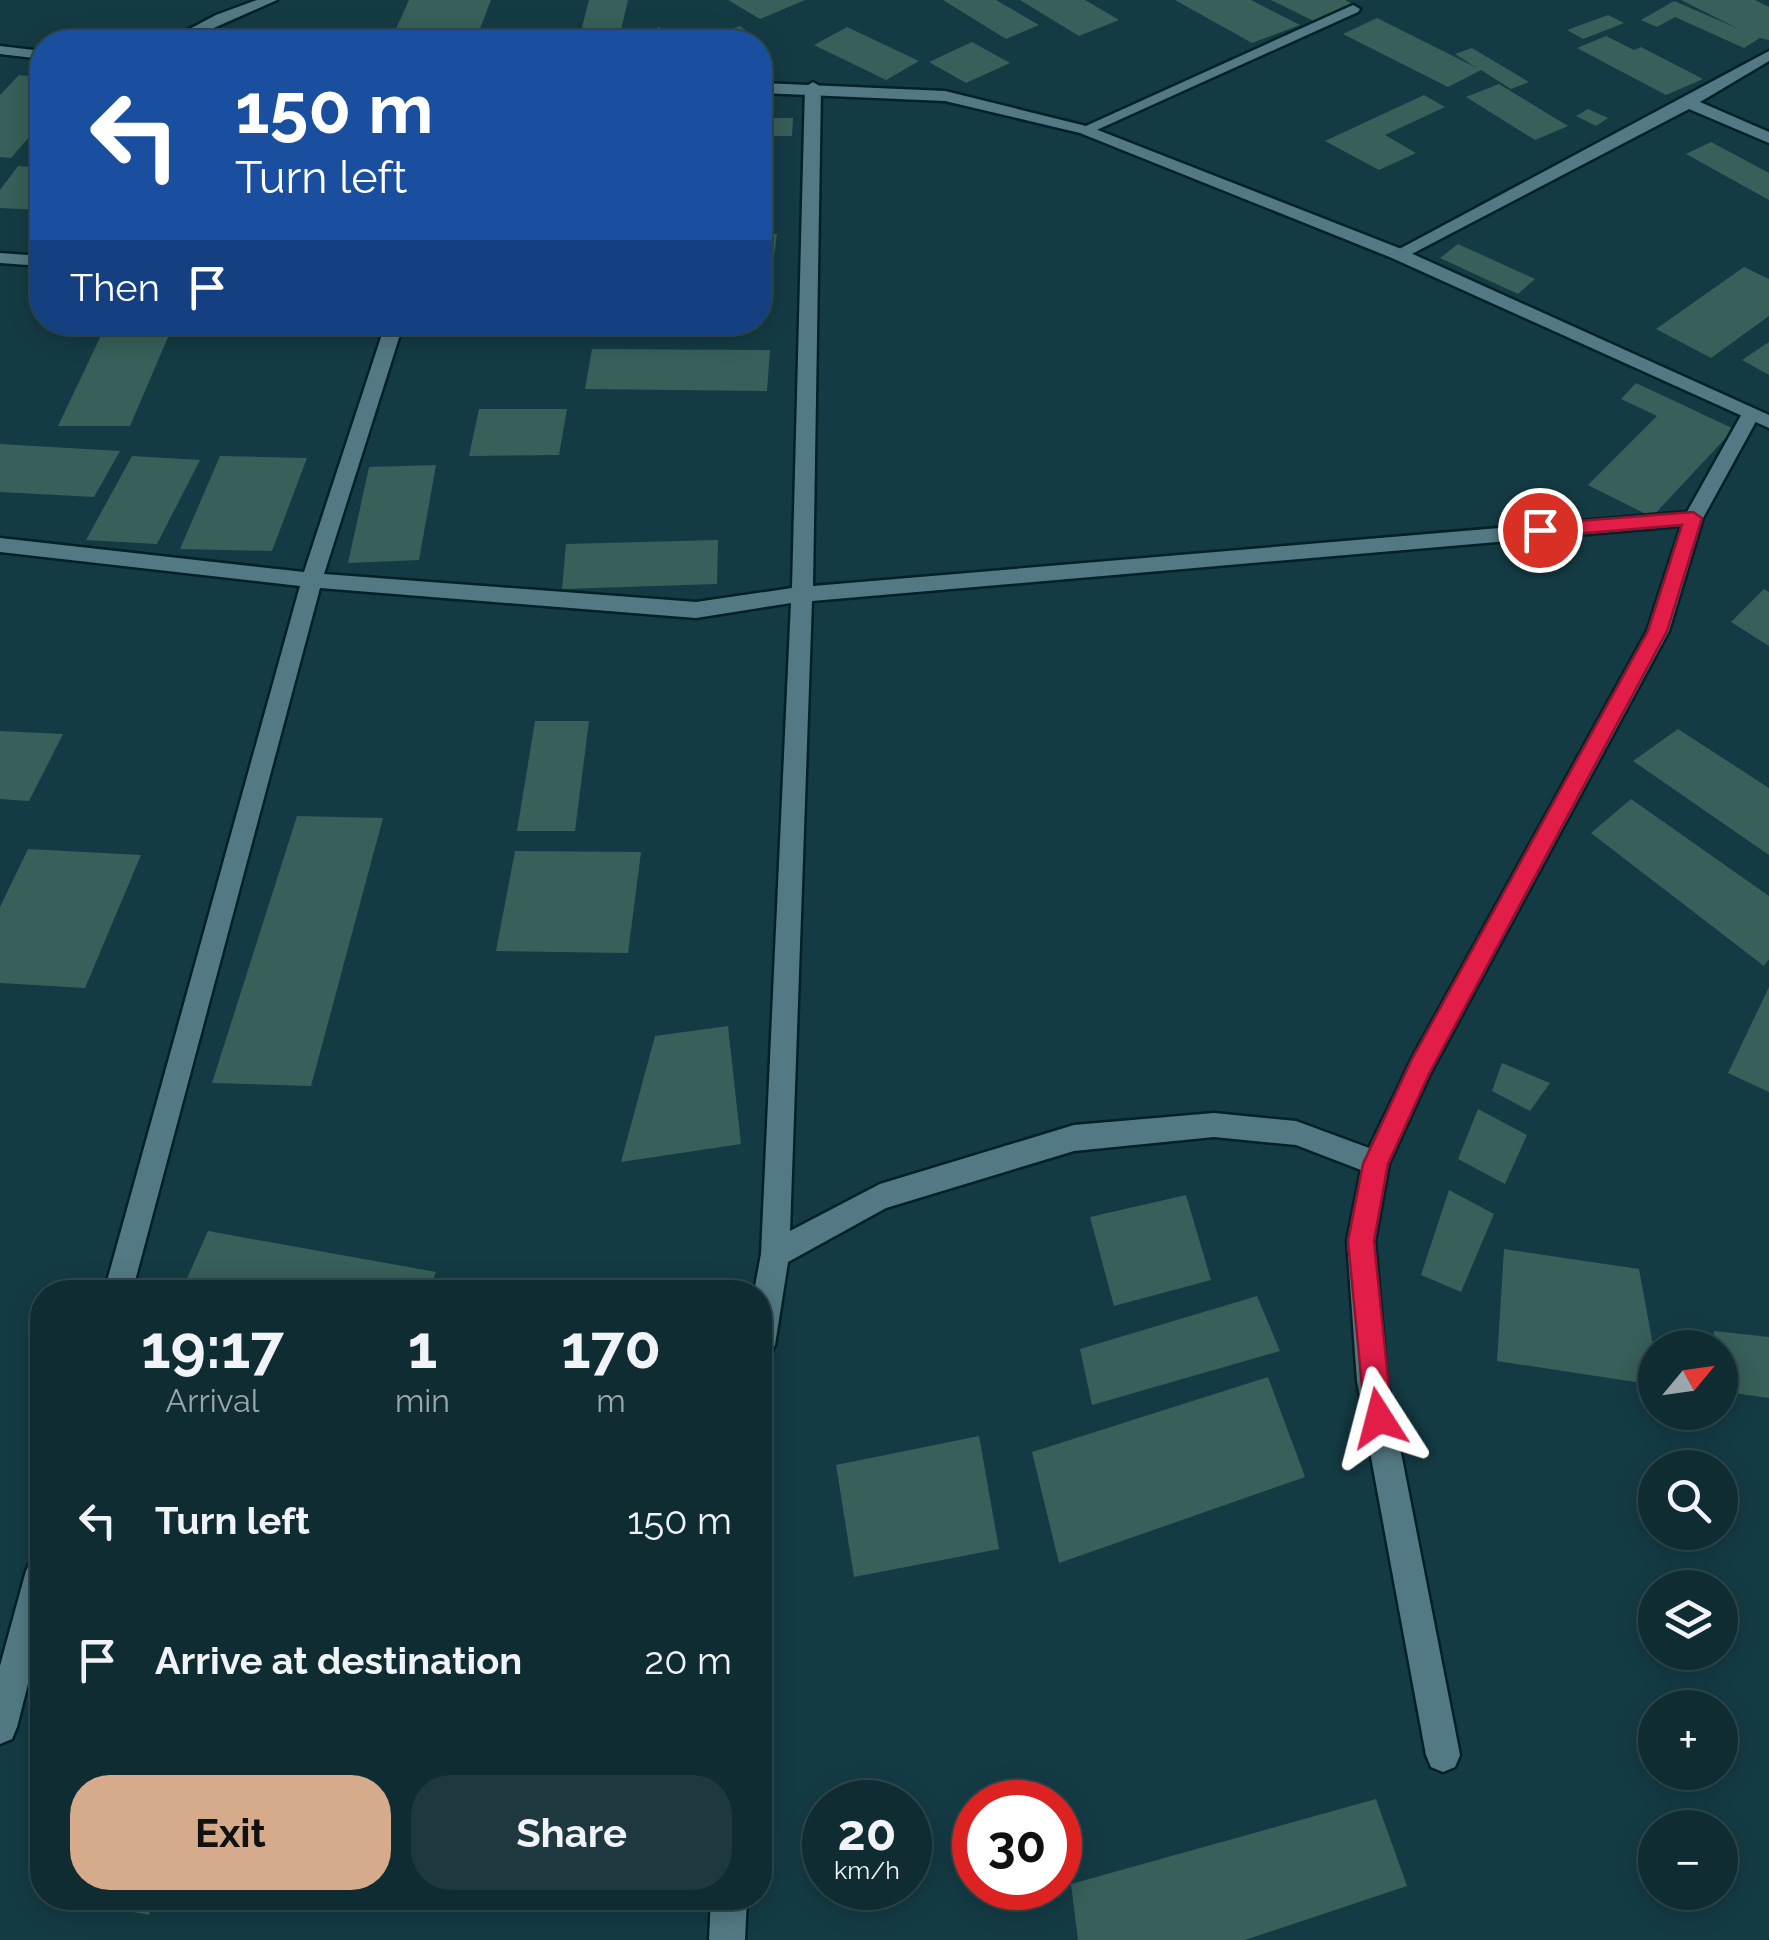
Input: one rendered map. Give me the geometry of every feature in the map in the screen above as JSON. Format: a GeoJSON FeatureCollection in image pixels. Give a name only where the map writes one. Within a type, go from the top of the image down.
{"type":"FeatureCollection","features":[{"type":"Feature","properties":{"kind":"street"},"geometry":{"type":"LineString","coordinates":[[196,30],[270,0]]}},
{"type":"Feature","properties":{"kind":"street"},"geometry":{"type":"LineString","coordinates":[[1085,130],[1352,9]]}},
{"type":"Feature","properties":{"kind":"street"},"geometry":{"type":"LineString","coordinates":[[4,54],[30,55]]}},
{"type":"Feature","properties":{"kind":"street"},"geometry":{"type":"LineString","coordinates":[[1398,254],[1688,103],[1769,55]]}},
{"type":"Feature","properties":{"kind":"street"},"geometry":{"type":"LineString","coordinates":[[771,1280],[775,1254],[802,594],[813,87]]}},
{"type":"Feature","properties":{"kind":"street"},"geometry":{"type":"LineString","coordinates":[[772,88],[946,96],[1085,130],[1398,254],[1760,418],[1693,518],[1658,631],[1421,1066],[1376,1164],[1361,1241],[1372,1381],[1443,1755]]}},
{"type":"Feature","properties":{"kind":"street"},"geometry":{"type":"LineString","coordinates":[[1688,103],[1769,138]]}},
{"type":"Feature","properties":{"kind":"street"},"geometry":{"type":"LineString","coordinates":[[0,258],[30,260]]}},
{"type":"Feature","properties":{"kind":"street"},"geometry":{"type":"LineString","coordinates":[[121,1280],[312,580],[391,335]]}},
{"type":"Feature","properties":{"kind":"street"},"geometry":{"type":"LineString","coordinates":[[0,545],[312,580],[696,610],[802,594],[1693,518]]}},
{"type":"Feature","properties":{"kind":"street"},"geometry":{"type":"LineString","coordinates":[[775,1254],[880,1197],[1074,1138],[1214,1125],[1296,1132],[1376,1164]]}},
{"type":"Feature","properties":{"kind":"street"},"geometry":{"type":"LineString","coordinates":[[0,1727],[30,1616]]}},
{"type":"Feature","properties":{"kind":"street"},"geometry":{"type":"LineString","coordinates":[[728,1940],[729,1910]]}},
{"type":"Feature","properties":{"kind":"building"},"geometry":{"type":"Polygon","coordinates":[[[409,0],[491,0],[480,30],[395,30],[409,0]]]}},
{"type":"Feature","properties":{"kind":"building"},"geometry":{"type":"Polygon","coordinates":[[[589,0],[628,0],[621,30],[581,30],[589,0]]]}},
{"type":"Feature","properties":{"kind":"building"},"geometry":{"type":"Polygon","coordinates":[[[728,0],[805,0],[760,19],[728,0]]]}},
{"type":"Feature","properties":{"kind":"building"},"geometry":{"type":"Polygon","coordinates":[[[943,0],[996,0],[1039,25],[1006,39],[943,0]]]}},
{"type":"Feature","properties":{"kind":"building"},"geometry":{"type":"Polygon","coordinates":[[[1020,0],[1085,0],[1119,20],[1079,36],[1020,0]]]}},
{"type":"Feature","properties":{"kind":"building"},"geometry":{"type":"Polygon","coordinates":[[[1175,0],[1251,0],[1300,25],[1252,43],[1175,0]]]}},
{"type":"Feature","properties":{"kind":"building"},"geometry":{"type":"Polygon","coordinates":[[[1271,0],[1345,0],[1353,4],[1320,24],[1271,0]]]}},
{"type":"Feature","properties":{"kind":"building"},"geometry":{"type":"Polygon","coordinates":[[[1681,0],[1755,0],[1769,7],[1769,40],[1760,38],[1744,48],[1675,17],[1657,27],[1641,20],[1674,1],[1739,29],[1681,0]]]}},
{"type":"Feature","properties":{"kind":"building"},"geometry":{"type":"Polygon","coordinates":[[[1608,15],[1624,23],[1583,39],[1567,30],[1608,15]]]}},
{"type":"Feature","properties":{"kind":"building"},"geometry":{"type":"Polygon","coordinates":[[[1377,18],[1477,68],[1455,54],[1472,48],[1529,82],[1511,89],[1481,70],[1448,87],[1343,34],[1377,18]]]}},
{"type":"Feature","properties":{"kind":"building"},"geometry":{"type":"Polygon","coordinates":[[[847,27],[919,61],[886,80],[814,45],[847,27]]]}},
{"type":"Feature","properties":{"kind":"building"},"geometry":{"type":"Polygon","coordinates":[[[1606,36],[1634,50],[1641,47],[1703,79],[1666,95],[1577,48],[1606,36]]]}},
{"type":"Feature","properties":{"kind":"building"},"geometry":{"type":"Polygon","coordinates":[[[972,42],[1010,63],[966,83],[929,62],[972,42]]]}},
{"type":"Feature","properties":{"kind":"building"},"geometry":{"type":"Polygon","coordinates":[[[19,75],[30,76],[30,136],[11,158],[0,157],[0,95],[19,75]]]}},
{"type":"Feature","properties":{"kind":"building"},"geometry":{"type":"Polygon","coordinates":[[[1499,84],[1568,126],[1535,140],[1466,97],[1499,84]]]}},
{"type":"Feature","properties":{"kind":"building"},"geometry":{"type":"Polygon","coordinates":[[[1424,95],[1445,107],[1385,135],[1416,153],[1379,170],[1325,141],[1424,95]]]}},
{"type":"Feature","properties":{"kind":"building"},"geometry":{"type":"Polygon","coordinates":[[[1588,109],[1608,118],[1596,126],[1576,116],[1588,109]]]}},
{"type":"Feature","properties":{"kind":"building"},"geometry":{"type":"Polygon","coordinates":[[[772,118],[793,118],[792,136],[772,136],[772,118]]]}},
{"type":"Feature","properties":{"kind":"building"},"geometry":{"type":"Polygon","coordinates":[[[1711,142],[1769,173],[1769,200],[1686,154],[1711,142]]]}},
{"type":"Feature","properties":{"kind":"building"},"geometry":{"type":"Polygon","coordinates":[[[18,166],[30,167],[30,209],[0,208],[0,190],[18,166]]]}},
{"type":"Feature","properties":{"kind":"building"},"geometry":{"type":"Polygon","coordinates":[[[772,234],[777,234],[772,271],[772,234]]]}},
{"type":"Feature","properties":{"kind":"building"},"geometry":{"type":"Polygon","coordinates":[[[1458,244],[1535,279],[1518,294],[1440,258],[1458,244]]]}},
{"type":"Feature","properties":{"kind":"building"},"geometry":{"type":"Polygon","coordinates":[[[1744,267],[1769,279],[1769,316],[1711,358],[1656,329],[1744,267]]]}},
{"type":"Feature","properties":{"kind":"building"},"geometry":{"type":"Polygon","coordinates":[[[101,335],[169,335],[130,426],[58,426],[101,335]]]}},
{"type":"Feature","properties":{"kind":"building"},"geometry":{"type":"Polygon","coordinates":[[[1769,342],[1769,375],[1742,360],[1769,342]]]}},
{"type":"Feature","properties":{"kind":"building"},"geometry":{"type":"Polygon","coordinates":[[[592,349],[770,350],[767,391],[585,389],[592,349]]]}},
{"type":"Feature","properties":{"kind":"building"},"geometry":{"type":"Polygon","coordinates":[[[1636,383],[1734,429],[1652,517],[1588,485],[1657,416],[1621,399],[1636,383]]]}},
{"type":"Feature","properties":{"kind":"building"},"geometry":{"type":"Polygon","coordinates":[[[479,409],[567,409],[559,455],[469,456],[479,409]]]}},
{"type":"Feature","properties":{"kind":"building"},"geometry":{"type":"Polygon","coordinates":[[[0,444],[120,451],[94,497],[0,492],[0,444]]]}},
{"type":"Feature","properties":{"kind":"building"},"geometry":{"type":"Polygon","coordinates":[[[132,456],[200,460],[157,544],[86,540],[132,456]]]}},
{"type":"Feature","properties":{"kind":"building"},"geometry":{"type":"Polygon","coordinates":[[[220,456],[307,458],[272,551],[180,549],[220,456]]]}},
{"type":"Feature","properties":{"kind":"building"},"geometry":{"type":"Polygon","coordinates":[[[436,465],[419,560],[348,563],[369,467],[436,465]]]}},
{"type":"Feature","properties":{"kind":"building"},"geometry":{"type":"Polygon","coordinates":[[[718,540],[717,584],[562,589],[566,544],[718,540]]]}},
{"type":"Feature","properties":{"kind":"building"},"geometry":{"type":"Polygon","coordinates":[[[1764,589],[1769,592],[1769,646],[1731,622],[1764,589]]]}},
{"type":"Feature","properties":{"kind":"building"},"geometry":{"type":"Polygon","coordinates":[[[535,721],[589,721],[575,831],[517,831],[535,721]]]}},
{"type":"Feature","properties":{"kind":"building"},"geometry":{"type":"Polygon","coordinates":[[[1678,729],[1769,788],[1769,855],[1633,761],[1678,729]]]}},
{"type":"Feature","properties":{"kind":"building"},"geometry":{"type":"Polygon","coordinates":[[[0,731],[63,734],[29,801],[0,799],[0,731]]]}},
{"type":"Feature","properties":{"kind":"building"},"geometry":{"type":"Polygon","coordinates":[[[1631,799],[1769,896],[1769,959],[1764,966],[1591,833],[1631,799]]]}},
{"type":"Feature","properties":{"kind":"building"},"geometry":{"type":"Polygon","coordinates":[[[297,816],[383,818],[311,1086],[212,1083],[297,816]]]}},
{"type":"Feature","properties":{"kind":"building"},"geometry":{"type":"Polygon","coordinates":[[[28,849],[141,855],[85,988],[0,983],[0,907],[28,849]]]}},
{"type":"Feature","properties":{"kind":"building"},"geometry":{"type":"Polygon","coordinates":[[[515,851],[641,852],[628,953],[496,951],[515,851]]]}},
{"type":"Feature","properties":{"kind":"building"},"geometry":{"type":"Polygon","coordinates":[[[1769,987],[1769,1092],[1728,1073],[1769,987]]]}},
{"type":"Feature","properties":{"kind":"building"},"geometry":{"type":"Polygon","coordinates":[[[728,1026],[741,1144],[621,1162],[655,1036],[728,1026]]]}},
{"type":"Feature","properties":{"kind":"building"},"geometry":{"type":"Polygon","coordinates":[[[1502,1063],[1550,1083],[1530,1111],[1492,1091],[1502,1063]]]}},
{"type":"Feature","properties":{"kind":"building"},"geometry":{"type":"Polygon","coordinates":[[[1478,1109],[1527,1135],[1505,1184],[1458,1159],[1478,1109]]]}},
{"type":"Feature","properties":{"kind":"building"},"geometry":{"type":"Polygon","coordinates":[[[1449,1190],[1494,1214],[1461,1292],[1421,1275],[1449,1190]]]}},
{"type":"Feature","properties":{"kind":"building"},"geometry":{"type":"Polygon","coordinates":[[[1186,1195],[1211,1280],[1114,1306],[1090,1217],[1186,1195]]]}},
{"type":"Feature","properties":{"kind":"building"},"geometry":{"type":"Polygon","coordinates":[[[208,1231],[436,1272],[433,1280],[186,1280],[208,1231]]]}},
{"type":"Feature","properties":{"kind":"building"},"geometry":{"type":"Polygon","coordinates":[[[1504,1249],[1639,1269],[1650,1330],[1638,1330],[1638,1382],[1497,1361],[1504,1249]]]}},
{"type":"Feature","properties":{"kind":"building"},"geometry":{"type":"Polygon","coordinates":[[[1257,1296],[1280,1351],[1092,1405],[1080,1349],[1257,1296]]]}},
{"type":"Feature","properties":{"kind":"building"},"geometry":{"type":"Polygon","coordinates":[[[1738,1334],[1769,1337],[1769,1398],[1738,1394],[1738,1334]]]}},
{"type":"Feature","properties":{"kind":"building"},"geometry":{"type":"Polygon","coordinates":[[[1268,1377],[1305,1477],[1059,1563],[1032,1452],[1268,1377]]]}},
{"type":"Feature","properties":{"kind":"building"},"geometry":{"type":"Polygon","coordinates":[[[979,1436],[999,1549],[854,1577],[836,1465],[979,1436]]]}},
{"type":"Feature","properties":{"kind":"building"},"geometry":{"type":"Polygon","coordinates":[[[1376,1799],[1407,1886],[1245,1940],[1078,1940],[1074,1910],[1082,1910],[1082,1881],[1376,1799]]]}},
{"type":"Feature","properties":{"kind":"building"},"geometry":{"type":"Polygon","coordinates":[[[123,1910],[151,1910],[149,1915],[123,1910]]]}},
{"type":"Feature","properties":{"kind":"route"},"geometry":{"type":"LineString","coordinates":[[1379,1418],[1372,1381],[1361,1241],[1376,1164],[1421,1066],[1658,631],[1693,518],[1540,530]]}}]}
